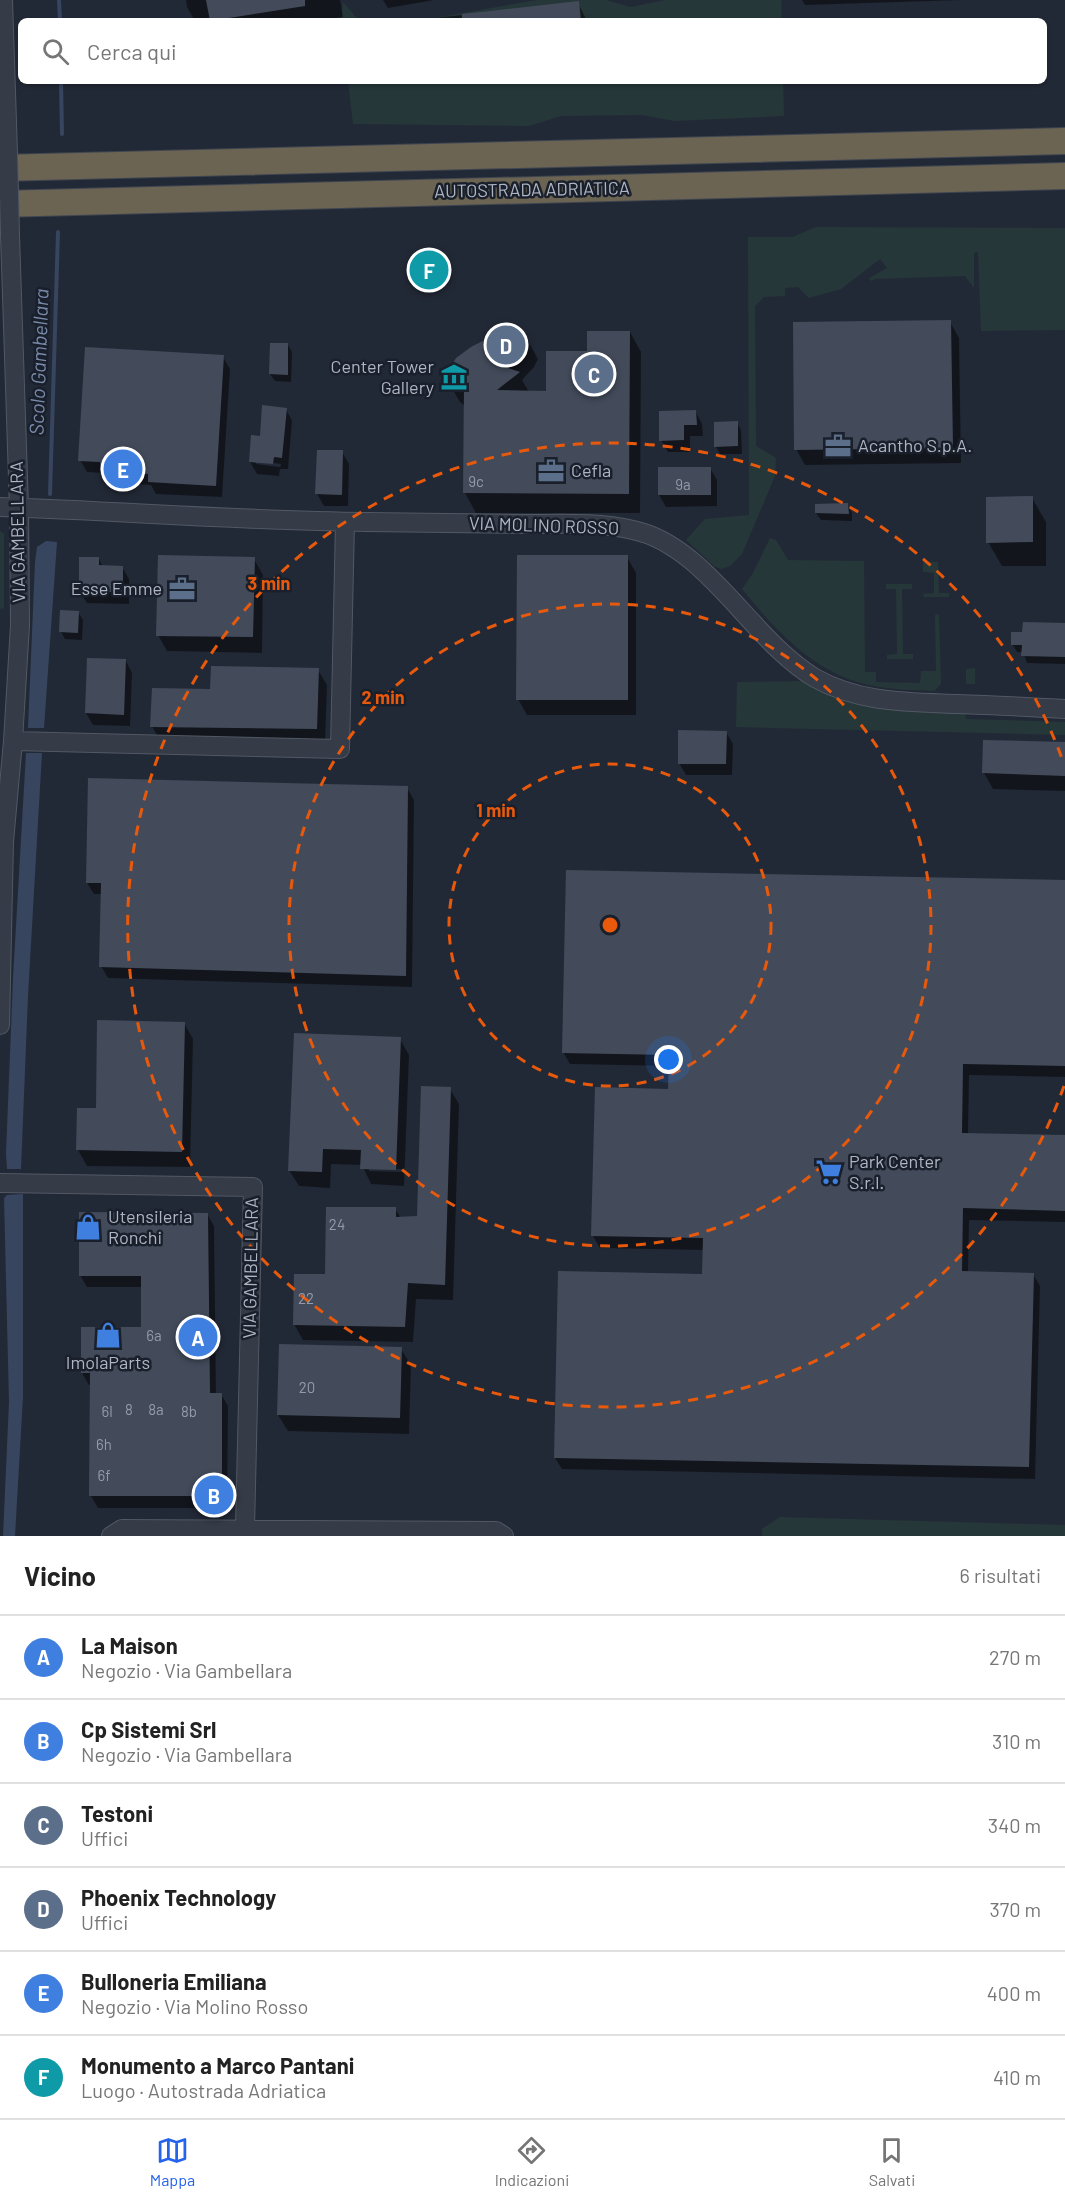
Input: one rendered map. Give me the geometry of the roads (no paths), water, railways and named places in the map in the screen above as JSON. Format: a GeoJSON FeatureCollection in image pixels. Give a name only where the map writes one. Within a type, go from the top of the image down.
{"type":"FeatureCollection","features":[{"type":"Feature","properties":{"kind":"highway","name":"AUTOSTRADA ADRIATICA"},"geometry":{"type":"LineString","coordinates":[[4,160],[1065,141]]}},
{"type":"Feature","properties":{"kind":"highway","name":"AUTOSTRADA ADRIATICA"},"geometry":{"type":"LineString","coordinates":[[0,204],[1065,176]]}},
{"type":"Feature","properties":{"kind":"street","name":"VIA GAMBELLARA"},"geometry":{"type":"LineString","coordinates":[[0,1025],[4,843],[20,625],[19,507],[10,235],[4,160],[3,0]]}},
{"type":"Feature","properties":{"kind":"street","name":"VIA MOLINO ROSSO"},"geometry":{"type":"LineString","coordinates":[[0,507],[345,522],[559,524],[633,530],[652,535],[677,550],[700,569],[784,655],[813,677],[840,690],[868,698],[899,702],[1065,709]]}},
{"type":"Feature","properties":{"kind":"street"},"geometry":{"type":"LineString","coordinates":[[13,741],[340,749],[345,522]]}},
{"type":"Feature","properties":{"kind":"street","name":"VIA GAMBELLARA"},"geometry":{"type":"LineString","coordinates":[[0,1183],[253,1187],[245,1529]]}},
{"type":"Feature","properties":{"kind":"street"},"geometry":{"type":"LineString","coordinates":[[111,1536],[122,1529],[496,1531],[504,1536]]}},
{"type":"Feature","properties":{"kind":"water"},"geometry":{"type":"Polygon","coordinates":[[[46,541],[57,542],[44,728],[28,728],[35,562],[37,547],[46,541]]]}},
{"type":"Feature","properties":{"kind":"water"},"geometry":{"type":"Polygon","coordinates":[[[26,753],[42,753],[21,1169],[7,1169],[13,978],[26,753]]]}},
{"type":"Feature","properties":{"kind":"water"},"geometry":{"type":"Polygon","coordinates":[[[23,1194],[23,1397],[15,1536],[3,1536],[9,1402],[4,1198],[7,1195],[23,1194]]]}},
{"type":"Feature","properties":{"kind":"waterway","name":"Scolo Gambellara"},"geometry":{"type":"LineString","coordinates":[[59,0],[60,18]]}},
{"type":"Feature","properties":{"kind":"waterway","name":"Scolo Gambellara"},"geometry":{"type":"LineString","coordinates":[[61,84],[62,134]]}},
{"type":"Feature","properties":{"kind":"waterway","name":"Scolo Gambellara"},"geometry":{"type":"LineString","coordinates":[[50,494],[58,232]]}},
{"type":"Feature","properties":{"kind":"place","name":"Monumento a Marco Pantani"},"geometry":{"type":"Point","coordinates":[429,270]}},
{"type":"Feature","properties":{"kind":"place","name":"Phoenix Technology"},"geometry":{"type":"Point","coordinates":[506,345]}},
{"type":"Feature","properties":{"kind":"place","name":"Testoni"},"geometry":{"type":"Point","coordinates":[594,374]}},
{"type":"Feature","properties":{"kind":"place","name":"Center Tower Gallery"},"geometry":{"type":"Point","coordinates":[454,377]}},
{"type":"Feature","properties":{"kind":"place","name":"Acantho S.p.A."},"geometry":{"type":"Point","coordinates":[838,446]}},
{"type":"Feature","properties":{"kind":"place","name":"Bulloneria Emiliana"},"geometry":{"type":"Point","coordinates":[123,469]}},
{"type":"Feature","properties":{"kind":"place","name":"Cefla"},"geometry":{"type":"Point","coordinates":[551,471]}},
{"type":"Feature","properties":{"kind":"place","name":"Esse Emme"},"geometry":{"type":"Point","coordinates":[182,589]}},
{"type":"Feature","properties":{"kind":"place","name":"Park Center S.r.l."},"geometry":{"type":"Point","coordinates":[829,1172]}},
{"type":"Feature","properties":{"kind":"place","name":"Utensileria Ronchi"},"geometry":{"type":"Point","coordinates":[88,1227]}},
{"type":"Feature","properties":{"kind":"place","name":"ImolaParts"},"geometry":{"type":"Point","coordinates":[108,1335]}},
{"type":"Feature","properties":{"kind":"place","name":"La Maison"},"geometry":{"type":"Point","coordinates":[198,1337]}},
{"type":"Feature","properties":{"kind":"place","name":"Cp Sistemi Srl"},"geometry":{"type":"Point","coordinates":[214,1495]}}]}
